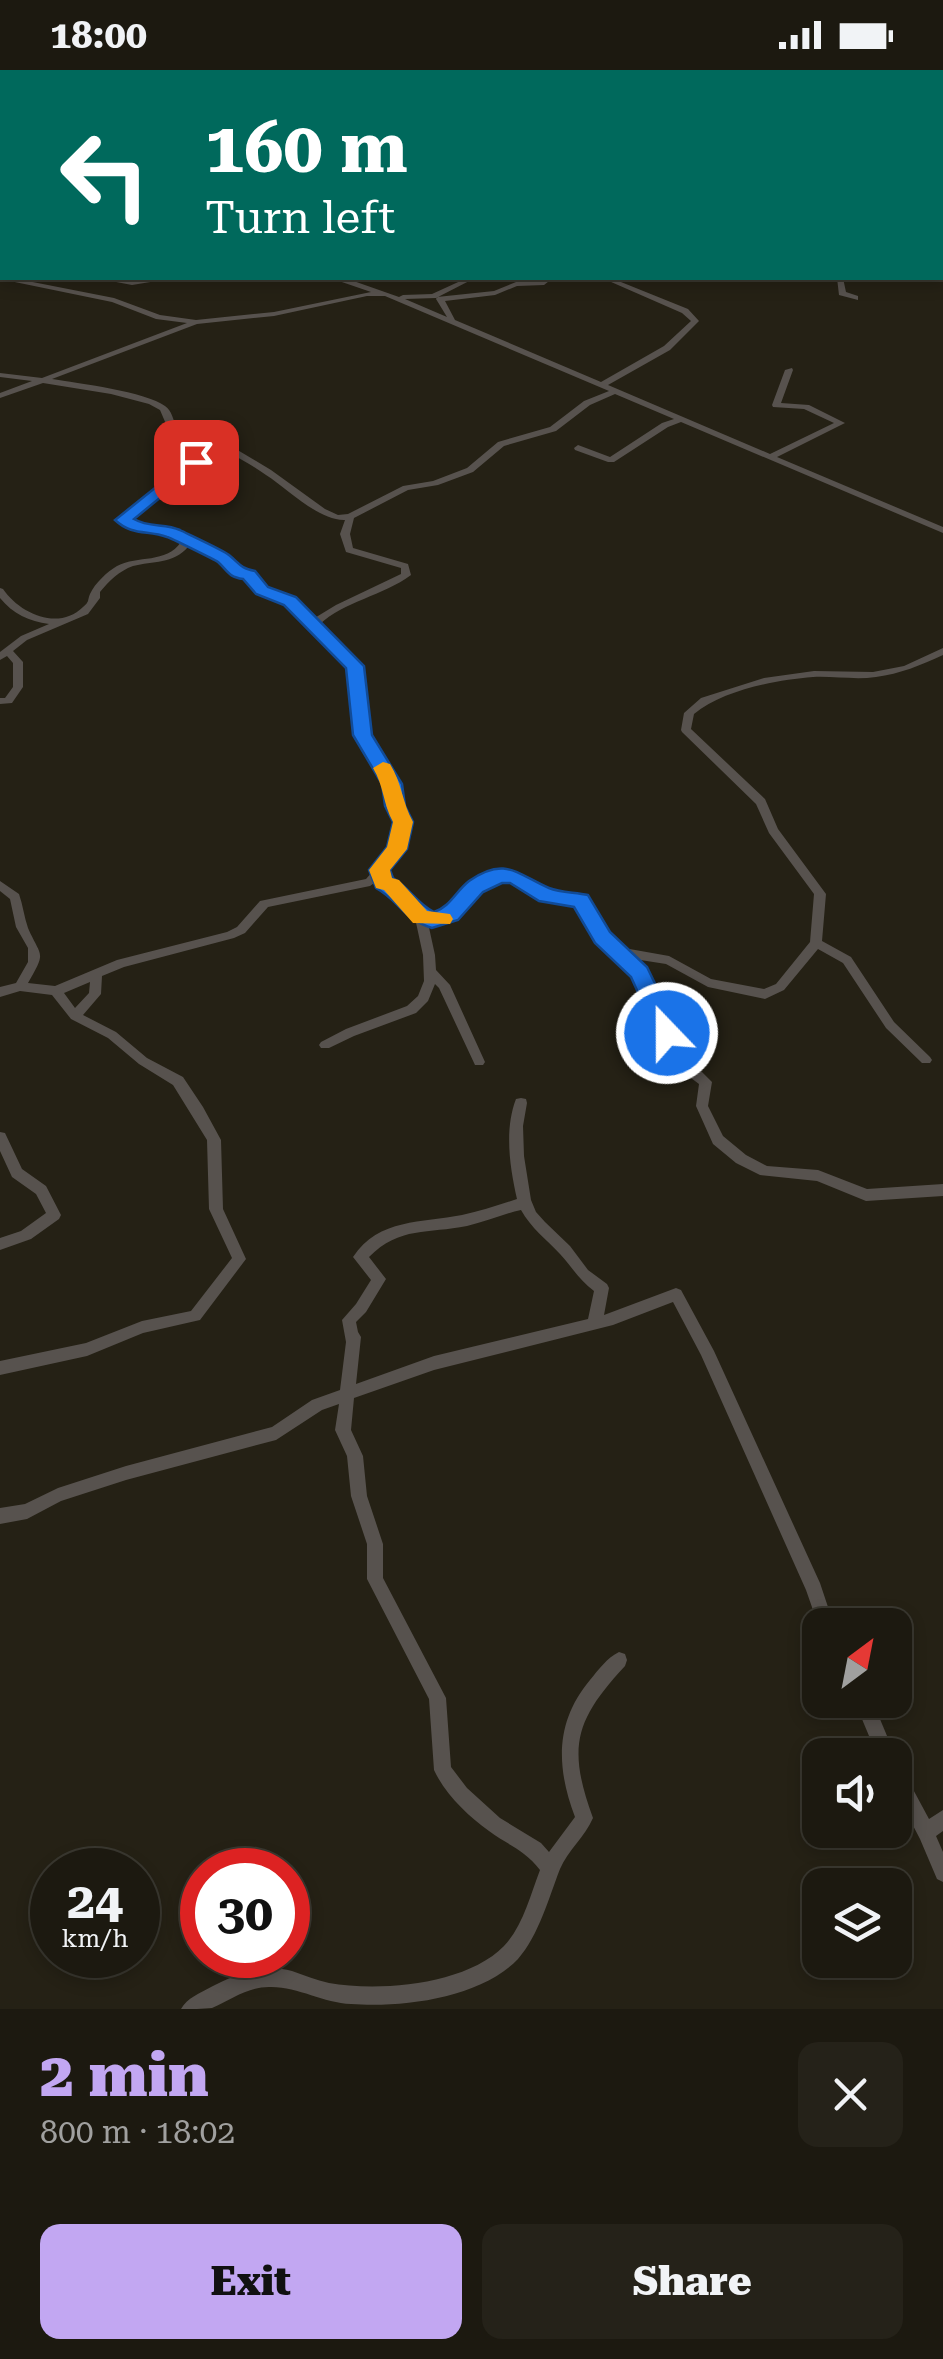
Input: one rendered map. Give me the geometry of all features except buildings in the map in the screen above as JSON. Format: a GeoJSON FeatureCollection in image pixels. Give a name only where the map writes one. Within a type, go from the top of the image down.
{"type":"FeatureCollection","features":[{"type":"Feature","properties":{"kind":"street"},"geometry":{"type":"LineString","coordinates":[[17,280],[114,300],[159,317],[196,322],[286,312],[367,294],[433,296],[468,280]]}},
{"type":"Feature","properties":{"kind":"street"},"geometry":{"type":"LineString","coordinates":[[112,280],[132,283],[155,280]]}},
{"type":"Feature","properties":{"kind":"street"},"geometry":{"type":"LineString","coordinates":[[344,280],[386,294],[943,530]]}},
{"type":"Feature","properties":{"kind":"street"},"geometry":{"type":"LineString","coordinates":[[457,325],[440,299],[494,293],[516,284],[546,280]]}},
{"type":"Feature","properties":{"kind":"street"},"geometry":{"type":"LineString","coordinates":[[602,385],[667,348],[695,321],[675,306],[611,280]]}},
{"type":"Feature","properties":{"kind":"street"},"geometry":{"type":"LineString","coordinates":[[840,280],[842,293],[855,298]]}},
{"type":"Feature","properties":{"kind":"street"},"geometry":{"type":"LineString","coordinates":[[0,396],[196,322]]}},
{"type":"Feature","properties":{"kind":"street"},"geometry":{"type":"LineString","coordinates":[[772,456],[841,423],[806,406],[776,406],[789,370]]}},
{"type":"Feature","properties":{"kind":"street"},"geometry":{"type":"LineString","coordinates":[[0,375],[153,402],[166,410],[172,429],[206,437],[231,450],[337,518],[350,516],[406,488],[436,483],[470,470],[501,444],[553,429],[587,404],[616,391]]}},
{"type":"Feature","properties":{"kind":"street"},"geometry":{"type":"LineString","coordinates":[[578,448],[611,460],[665,425],[682,419]]}},
{"type":"Feature","properties":{"kind":"street"},"geometry":{"type":"LineString","coordinates":[[0,992],[20,986],[56,991],[122,963],[230,935],[241,930],[264,904],[370,882],[396,849],[403,822],[395,806],[392,784],[362,735],[354,666],[290,601],[262,590],[249,574],[235,572],[222,556],[186,542],[173,532],[140,530],[123,518],[154,499],[190,466],[231,450]]}},
{"type":"Feature","properties":{"kind":"street"},"geometry":{"type":"LineString","coordinates":[[313,626],[324,612],[371,596],[395,583],[408,570],[395,562],[349,550],[345,534],[350,516]]}},
{"type":"Feature","properties":{"kind":"street"},"geometry":{"type":"LineString","coordinates":[[0,701],[8,700],[18,687],[18,662],[4,654],[24,638],[85,612],[95,592],[116,570],[171,557],[186,542]]}},
{"type":"Feature","properties":{"kind":"street"},"geometry":{"type":"LineString","coordinates":[[0,592],[5,601],[37,622],[58,622]]}},
{"type":"Feature","properties":{"kind":"street"},"geometry":{"type":"LineString","coordinates":[[622,952],[669,960],[708,983],[764,994],[780,987],[816,944],[820,894],[816,883],[774,830],[761,802],[686,730],[685,720],[696,704],[768,680],[814,674],[872,676],[906,668],[943,651]]}},
{"type":"Feature","properties":{"kind":"street"},"geometry":{"type":"LineString","coordinates":[[325,1046],[341,1036],[408,1012],[422,1002],[431,982],[421,918],[392,885],[383,882],[380,870]]}},
{"type":"Feature","properties":{"kind":"street"},"geometry":{"type":"LineString","coordinates":[[421,918],[443,919],[488,879],[514,876],[546,896],[581,900],[602,938],[640,972],[667,1033],[706,1082],[702,1106],[718,1140],[741,1159],[765,1171],[832,1180],[866,1195],[943,1190]]}},
{"type":"Feature","properties":{"kind":"street"},"geometry":{"type":"LineString","coordinates":[[0,885],[15,896],[22,927],[34,948],[34,962],[20,986]]}},
{"type":"Feature","properties":{"kind":"street"},"geometry":{"type":"LineString","coordinates":[[816,944],[847,960],[890,1026],[926,1060]]}},
{"type":"Feature","properties":{"kind":"street"},"geometry":{"type":"LineString","coordinates":[[640,972],[646,957]]}},
{"type":"Feature","properties":{"kind":"street"},"geometry":{"type":"LineString","coordinates":[[430,972],[444,985],[479,1062]]}},
{"type":"Feature","properties":{"kind":"street"},"geometry":{"type":"LineString","coordinates":[[74,1016],[95,994],[96,974]]}},
{"type":"Feature","properties":{"kind":"street"},"geometry":{"type":"LineString","coordinates":[[0,1368],[87,1348],[142,1326],[195,1316],[239,1259],[216,1209],[214,1140],[198,1110],[178,1081],[144,1061],[112,1035],[74,1016],[56,991]]}},
{"type":"Feature","properties":{"kind":"street"},"geometry":{"type":"LineString","coordinates":[[522,1104],[514,1119],[525,1203],[539,1227],[564,1249],[577,1271],[602,1288],[595,1322]]}},
{"type":"Feature","properties":{"kind":"street"},"geometry":{"type":"LineString","coordinates":[[0,1137],[17,1173],[41,1190],[54,1214],[26,1235],[0,1244]]}},
{"type":"Feature","properties":{"kind":"street"},"geometry":{"type":"LineString","coordinates":[[525,1203],[448,1224],[412,1225],[378,1236],[360,1256],[379,1279],[349,1320],[350,1337],[354,1337],[351,1391],[343,1430],[355,1456],[360,1496],[375,1544],[376,1579],[437,1698],[443,1770],[461,1794],[494,1824],[536,1848],[551,1870]]}},
{"type":"Feature","properties":{"kind":"street"},"geometry":{"type":"LineString","coordinates":[[0,1516],[26,1511],[58,1495],[126,1473],[276,1433],[317,1406],[434,1363],[548,1338],[572,1326],[628,1314],[676,1294],[708,1351],[820,1608]]}},
{"type":"Feature","properties":{"kind":"street"},"geometry":{"type":"LineString","coordinates":[[191,2009],[224,1990],[262,1978],[286,1978],[356,1996],[438,1988],[478,1976],[509,1955],[538,1908],[561,1848],[584,1818],[574,1792],[572,1727],[584,1697],[618,1660]]}},
{"type":"Feature","properties":{"kind":"street"},"geometry":{"type":"LineString","coordinates":[[912,1806],[943,1872]]}},
{"type":"Feature","properties":{"kind":"street"},"geometry":{"type":"LineString","coordinates":[[926,1833],[943,1819]]}},
{"type":"Feature","properties":{"kind":"slow traffic"},"geometry":{"type":"LineString","coordinates":[[383,768],[403,822],[396,849],[380,870],[383,882],[392,885],[409,909],[421,918],[443,919]]}},
{"type":"Feature","properties":{"kind":"route"},"geometry":{"type":"LineString","coordinates":[[196,462],[123,520],[140,530],[173,532],[189,544],[222,556],[235,572],[249,574],[262,590],[290,601],[354,666],[360,687],[362,735],[392,784],[393,800],[403,822],[396,849],[380,870],[383,882],[398,891],[409,909],[432,921],[443,919],[476,887],[499,876],[514,876],[546,896],[581,900],[602,938],[640,972],[664,1018],[667,1033]]}}]}
